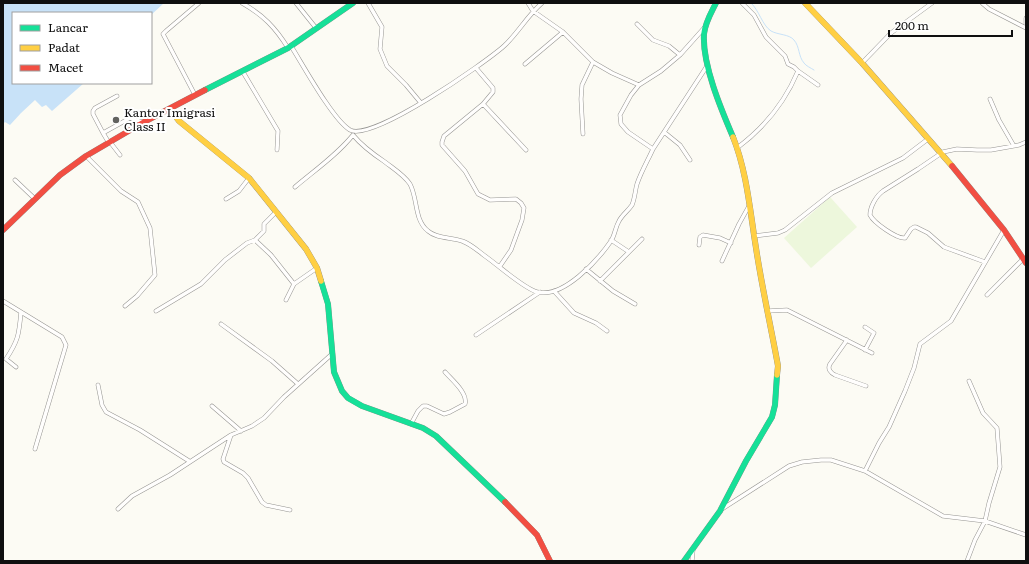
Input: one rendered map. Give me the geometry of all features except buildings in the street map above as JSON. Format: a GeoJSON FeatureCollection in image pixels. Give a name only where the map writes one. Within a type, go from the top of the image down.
{"type":"FeatureCollection","features":[{"type":"Feature","properties":{"kind":"main road"},"geometry":{"type":"LineString","coordinates":[[3,230],[60,175],[86,156],[144,122],[290,47],[353,3]]}},
{"type":"Feature","properties":{"kind":"main road"},"geometry":{"type":"LineString","coordinates":[[684,561],[720,511],[746,460],[772,417],[775,404],[778,366],[744,174],[737,148],[723,114],[707,66],[705,43],[706,25],[716,3]]}},
{"type":"Feature","properties":{"kind":"main road"},"geometry":{"type":"LineString","coordinates":[[805,3],[862,63],[941,153],[1004,230],[1025,261]]}},
{"type":"Feature","properties":{"kind":"main road"},"geometry":{"type":"LineString","coordinates":[[170,109],[178,121],[248,178],[262,192],[306,249],[317,268],[328,304],[334,372],[337,383],[342,392],[348,398],[362,406],[427,430],[436,436],[519,514],[537,535],[550,561]]}},
{"type":"Feature","properties":{"kind":"street"},"geometry":{"type":"LineString","coordinates":[[195,95],[163,34],[199,3]]}},
{"type":"Feature","properties":{"kind":"street"},"geometry":{"type":"LineString","coordinates":[[242,3],[258,12],[279,33],[338,119],[354,133],[360,143],[396,170],[406,180],[414,194],[423,227],[428,232],[432,235],[464,241],[500,266],[512,277],[533,290],[540,292],[554,290],[570,284],[586,269],[611,240],[618,222],[632,205],[641,174],[653,149],[707,66]]}},
{"type":"Feature","properties":{"kind":"street"},"geometry":{"type":"LineString","coordinates":[[296,3],[316,29]]}},
{"type":"Feature","properties":{"kind":"street"},"geometry":{"type":"LineString","coordinates":[[368,3],[382,27],[380,49],[386,66],[406,85],[421,103]]}},
{"type":"Feature","properties":{"kind":"street"},"geometry":{"type":"LineString","coordinates":[[528,3],[533,11],[563,32],[593,62],[612,73],[639,85]]}},
{"type":"Feature","properties":{"kind":"street"},"geometry":{"type":"LineString","coordinates":[[295,187],[331,158],[354,133],[372,128],[399,116],[487,60],[505,45],[533,11],[542,3]]}},
{"type":"Feature","properties":{"kind":"street"},"geometry":{"type":"LineString","coordinates":[[742,3],[754,15],[766,37],[784,56],[788,64],[818,85]]}},
{"type":"Feature","properties":{"kind":"street"},"geometry":{"type":"LineString","coordinates":[[862,63],[891,34],[932,3]]}},
{"type":"Feature","properties":{"kind":"street"},"geometry":{"type":"LineString","coordinates":[[982,3],[989,9],[1026,28]]}},
{"type":"Feature","properties":{"kind":"street"},"geometry":{"type":"LineString","coordinates":[[1026,18],[1026,24]]}},
{"type":"Feature","properties":{"kind":"street"},"geometry":{"type":"LineString","coordinates":[[637,24],[653,40],[669,46],[680,55]]}},
{"type":"Feature","properties":{"kind":"street"},"geometry":{"type":"LineString","coordinates":[[653,149],[628,132],[620,120],[620,115],[639,85],[661,71],[680,55],[706,25]]}},
{"type":"Feature","properties":{"kind":"street"},"geometry":{"type":"LineString","coordinates":[[526,64],[563,32]]}},
{"type":"Feature","properties":{"kind":"street"},"geometry":{"type":"LineString","coordinates":[[583,134],[581,99],[582,85],[593,62]]}},
{"type":"Feature","properties":{"kind":"street"},"geometry":{"type":"LineString","coordinates":[[476,68],[493,88],[492,94],[483,104],[444,136],[442,142],[445,148],[465,171],[478,194],[490,200],[516,199],[524,208],[522,220],[511,250],[500,266]]}},
{"type":"Feature","properties":{"kind":"street"},"geometry":{"type":"LineString","coordinates":[[737,148],[753,136],[781,104],[798,71]]}},
{"type":"Feature","properties":{"kind":"street"},"geometry":{"type":"LineString","coordinates":[[242,72],[278,132],[277,150]]}},
{"type":"Feature","properties":{"kind":"street"},"geometry":{"type":"LineString","coordinates":[[117,96],[96,108],[93,111],[93,114],[109,143],[120,155]]}},
{"type":"Feature","properties":{"kind":"street"},"geometry":{"type":"LineString","coordinates":[[990,99],[999,120],[1014,146]]}},
{"type":"Feature","properties":{"kind":"street"},"geometry":{"type":"LineString","coordinates":[[483,104],[526,150]]}},
{"type":"Feature","properties":{"kind":"street"},"geometry":{"type":"LineString","coordinates":[[103,133],[130,118],[144,122]]}},
{"type":"Feature","properties":{"kind":"street"},"geometry":{"type":"LineString","coordinates":[[664,132],[680,145],[690,160]]}},
{"type":"Feature","properties":{"kind":"street"},"geometry":{"type":"LineString","coordinates":[[754,236],[778,233],[785,230],[832,193],[903,158],[928,139]]}},
{"type":"Feature","properties":{"kind":"street"},"geometry":{"type":"LineString","coordinates":[[985,262],[944,247],[928,233],[916,227],[911,229],[905,238],[899,238],[875,222],[870,215],[871,208],[880,193],[941,153],[957,149],[984,150],[1014,146],[1026,142]]}},
{"type":"Feature","properties":{"kind":"street"},"geometry":{"type":"LineString","coordinates":[[86,156],[121,191],[138,202],[150,228],[155,275],[137,296],[125,306]]}},
{"type":"Feature","properties":{"kind":"street"},"geometry":{"type":"LineString","coordinates":[[226,199],[239,191],[248,178]]}},
{"type":"Feature","properties":{"kind":"street"},"geometry":{"type":"LineString","coordinates":[[15,180],[35,199]]}},
{"type":"Feature","properties":{"kind":"street"},"geometry":{"type":"LineString","coordinates":[[722,261],[749,206]]}},
{"type":"Feature","properties":{"kind":"street"},"geometry":{"type":"LineString","coordinates":[[156,311],[201,284],[225,260],[247,243],[256,240],[264,231],[264,224],[276,212]]}},
{"type":"Feature","properties":{"kind":"street"},"geometry":{"type":"LineString","coordinates":[[865,471],[889,427],[905,391],[914,368],[920,344],[951,321],[1004,230]]}},
{"type":"Feature","properties":{"kind":"street"},"geometry":{"type":"LineString","coordinates":[[699,245],[700,238],[703,235],[720,238],[731,243]]}},
{"type":"Feature","properties":{"kind":"street"},"geometry":{"type":"LineString","coordinates":[[600,281],[642,239]]}},
{"type":"Feature","properties":{"kind":"street"},"geometry":{"type":"LineString","coordinates":[[256,240],[271,255],[294,284]]}},
{"type":"Feature","properties":{"kind":"street"},"geometry":{"type":"LineString","coordinates":[[611,240],[629,252]]}},
{"type":"Feature","properties":{"kind":"street"},"geometry":{"type":"LineString","coordinates":[[986,295],[1025,261]]}},
{"type":"Feature","properties":{"kind":"street"},"geometry":{"type":"LineString","coordinates":[[286,300],[294,284],[317,268]]}},
{"type":"Feature","properties":{"kind":"street"},"geometry":{"type":"LineString","coordinates":[[586,269],[613,291],[635,304]]}},
{"type":"Feature","properties":{"kind":"street"},"geometry":{"type":"LineString","coordinates":[[554,290],[574,313],[596,323],[607,331]]}},
{"type":"Feature","properties":{"kind":"street"},"geometry":{"type":"LineString","coordinates":[[476,335],[540,292]]}},
{"type":"Feature","properties":{"kind":"street"},"geometry":{"type":"LineString","coordinates":[[3,301],[62,337],[66,345],[34,449]]}},
{"type":"Feature","properties":{"kind":"street"},"geometry":{"type":"LineString","coordinates":[[768,311],[787,310],[872,353]]}},
{"type":"Feature","properties":{"kind":"street"},"geometry":{"type":"LineString","coordinates":[[16,367],[4,360],[18,339],[20,332],[21,312]]}},
{"type":"Feature","properties":{"kind":"street"},"geometry":{"type":"LineString","coordinates":[[220,324],[272,361],[298,384]]}},
{"type":"Feature","properties":{"kind":"street"},"geometry":{"type":"LineString","coordinates":[[865,327],[874,333],[865,350]]}},
{"type":"Feature","properties":{"kind":"street"},"geometry":{"type":"LineString","coordinates":[[847,340],[830,364],[829,369],[835,375],[866,386]]}},
{"type":"Feature","properties":{"kind":"street"},"geometry":{"type":"LineString","coordinates":[[118,509],[132,496],[170,475],[189,461],[231,435],[252,426],[270,414],[284,397],[332,354]]}},
{"type":"Feature","properties":{"kind":"street"},"geometry":{"type":"LineString","coordinates":[[411,424],[418,411],[423,406],[430,407],[444,414],[465,404],[462,391],[445,372]]}},
{"type":"Feature","properties":{"kind":"street"},"geometry":{"type":"LineString","coordinates":[[967,561],[975,540],[985,521],[988,503],[1000,467],[998,432],[996,425],[984,413],[969,381]]}},
{"type":"Feature","properties":{"kind":"street"},"geometry":{"type":"LineString","coordinates":[[98,385],[102,406],[106,412],[140,430],[189,461]]}},
{"type":"Feature","properties":{"kind":"street"},"geometry":{"type":"LineString","coordinates":[[212,406],[241,431]]}},
{"type":"Feature","properties":{"kind":"street"},"geometry":{"type":"LineString","coordinates":[[231,435],[223,459],[224,462],[243,473],[248,478],[262,502],[266,505],[290,510]]}},
{"type":"Feature","properties":{"kind":"street"},"geometry":{"type":"LineString","coordinates":[[720,511],[783,469],[796,464],[820,460],[831,460],[865,471],[943,516],[985,521],[1026,535]]}},
{"type":"Feature","properties":{"kind":"street"},"geometry":{"type":"LineString","coordinates":[[692,561],[693,549]]}},
{"type":"Feature","properties":{"kind":"green space"},"geometry":{"type":"Polygon","coordinates":[[[830,197],[857,227],[811,268],[784,238],[830,197]]]}},
{"type":"Feature","properties":{"kind":"water"},"geometry":{"type":"Polygon","coordinates":[[[3,3],[164,3],[152,14],[152,12],[12,12],[12,84],[83,84],[52,111],[46,105],[42,107],[35,100],[10,125],[5,122],[3,124],[3,3]]]}},
{"type":"Feature","properties":{"kind":"waterway"},"geometry":{"type":"LineString","coordinates":[[751,3],[771,31],[794,40],[802,60],[806,65],[814,70]]}},
{"type":"Feature","properties":{"kind":"traffic: fast"},"geometry":{"type":"LineString","coordinates":[[205,90],[288,48],[353,3]]}},
{"type":"Feature","properties":{"kind":"traffic: fast"},"geometry":{"type":"LineString","coordinates":[[716,3],[708,18],[704,34],[704,46],[713,86],[733,137]]}},
{"type":"Feature","properties":{"kind":"traffic: fast"},"geometry":{"type":"LineString","coordinates":[[321,281],[328,304],[334,372],[342,391],[348,398],[362,406],[423,428],[436,436],[505,502]]}},
{"type":"Feature","properties":{"kind":"traffic: fast"},"geometry":{"type":"LineString","coordinates":[[684,561],[720,511],[746,461],[772,417],[775,405],[777,375]]}},
{"type":"Feature","properties":{"kind":"traffic: slow"},"geometry":{"type":"LineString","coordinates":[[805,3],[862,63],[952,166]]}},
{"type":"Feature","properties":{"kind":"traffic: slow"},"geometry":{"type":"LineString","coordinates":[[170,109],[179,121],[249,178],[306,249],[317,268],[321,281]]}},
{"type":"Feature","properties":{"kind":"traffic: slow"},"geometry":{"type":"LineString","coordinates":[[733,137],[742,164],[748,192],[758,263],[778,366],[777,375]]}},
{"type":"Feature","properties":{"kind":"traffic: jam"},"geometry":{"type":"LineString","coordinates":[[3,230],[60,175],[86,156],[144,122],[205,90]]}},
{"type":"Feature","properties":{"kind":"traffic: jam"},"geometry":{"type":"LineString","coordinates":[[952,166],[1004,230],[1026,263]]}},
{"type":"Feature","properties":{"kind":"traffic: jam"},"geometry":{"type":"LineString","coordinates":[[505,502],[537,535],[550,561]]}},
{"type":"Feature","properties":{"kind":"place","name":"Kantor Imigrasi Class II"},"geometry":{"type":"Point","coordinates":[116,120]}}]}
